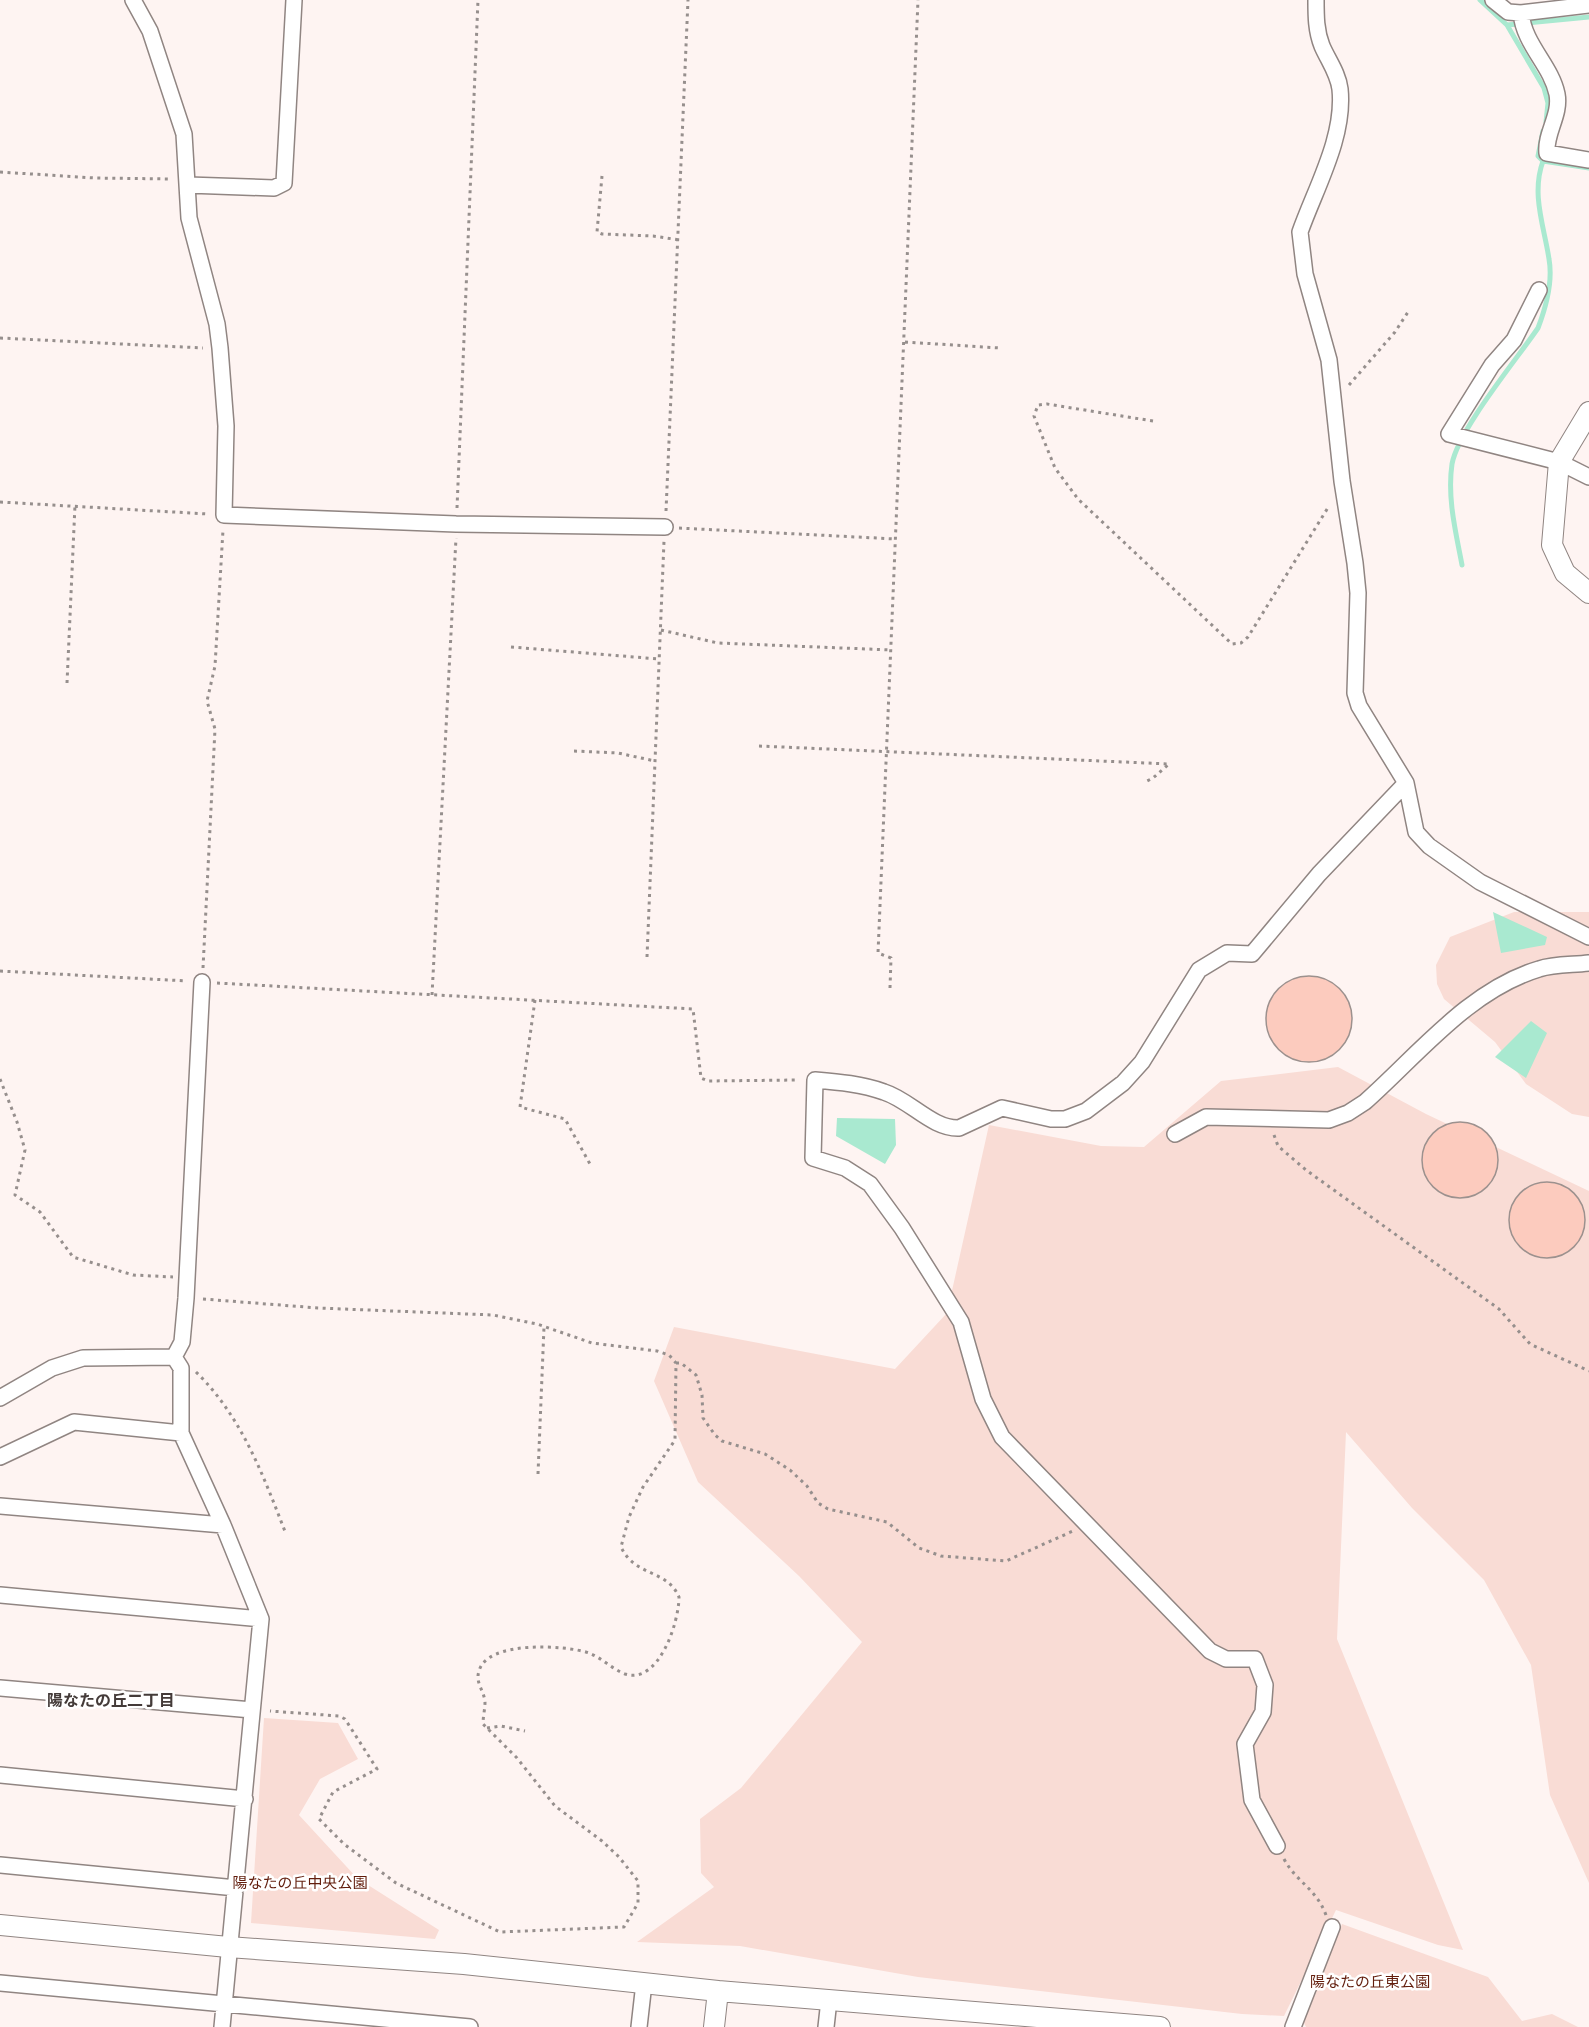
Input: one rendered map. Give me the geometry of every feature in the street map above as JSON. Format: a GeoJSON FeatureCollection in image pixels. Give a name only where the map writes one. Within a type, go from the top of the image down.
{"type":"FeatureCollection","features":[{"type":"Feature","properties":{"kind":"street"},"geometry":{"type":"LineString","coordinates":[[133,0],[150,31],[178,109],[188,158],[189,218],[217,324],[220,348],[226,426],[224,515],[456,524],[665,527]]}},
{"type":"Feature","properties":{"kind":"street"},"geometry":{"type":"LineString","coordinates":[[188,182],[274,188],[284,183],[294,0]]}},
{"type":"Feature","properties":{"kind":"street"},"geometry":{"type":"LineString","coordinates":[[1316,0],[1316,23],[1321,44],[1338,79],[1339,118],[1335,138],[1300,232],[1300,241],[1305,274],[1329,360],[1358,593],[1355,693],[1359,706],[1406,783],[1416,832],[1429,846],[1480,882],[1589,937]]}},
{"type":"Feature","properties":{"kind":"street"},"geometry":{"type":"LineString","coordinates":[[1493,0],[1508,12],[1521,13],[1589,4]]}},
{"type":"Feature","properties":{"kind":"street"},"geometry":{"type":"LineString","coordinates":[[1521,13],[1524,32],[1556,90],[1557,111],[1546,145],[1547,153],[1589,160]]}},
{"type":"Feature","properties":{"kind":"street"},"geometry":{"type":"LineString","coordinates":[[1539,290],[1514,340],[1492,365],[1449,434],[1560,462],[1589,477]]}},
{"type":"Feature","properties":{"kind":"street"},"geometry":{"type":"LineString","coordinates":[[1589,412],[1560,462],[1552,545],[1564,573],[1589,593]]}},
{"type":"Feature","properties":{"kind":"street"},"geometry":{"type":"LineString","coordinates":[[1277,1846],[1252,1800],[1245,1744],[1263,1712],[1265,1685],[1255,1659],[1227,1659],[1210,1651],[1002,1437],[983,1399],[961,1322],[870,1184],[845,1168],[813,1158],[815,1080],[861,1085],[886,1092],[941,1125],[952,1128],[959,1128],[1002,1108],[1051,1119],[1065,1119],[1080,1114],[1123,1083],[1142,1062],[1199,969],[1227,953],[1252,954],[1319,874],[1406,783]]}},
{"type":"Feature","properties":{"kind":"street"},"geometry":{"type":"LineString","coordinates":[[1175,1134],[1206,1117],[1329,1120],[1348,1113],[1365,1102],[1474,1004],[1503,984],[1540,968],[1589,963]]}},
{"type":"Feature","properties":{"kind":"street"},"geometry":{"type":"LineString","coordinates":[[202,982],[186,1298],[178,1362],[181,1433],[223,1525],[261,1619],[222,2027]]}},
{"type":"Feature","properties":{"kind":"street"},"geometry":{"type":"LineString","coordinates":[[0,1398],[52,1368],[83,1358],[178,1362]]}},
{"type":"Feature","properties":{"kind":"street"},"geometry":{"type":"LineString","coordinates":[[0,1457],[74,1422],[181,1433]]}},
{"type":"Feature","properties":{"kind":"street"},"geometry":{"type":"LineString","coordinates":[[0,1506],[223,1525]]}},
{"type":"Feature","properties":{"kind":"street"},"geometry":{"type":"LineString","coordinates":[[0,1594],[261,1619]]}},
{"type":"Feature","properties":{"kind":"street"},"geometry":{"type":"LineString","coordinates":[[0,1688],[252,1710]]}},
{"type":"Feature","properties":{"kind":"street"},"geometry":{"type":"LineString","coordinates":[[0,1775],[245,1799]]}},
{"type":"Feature","properties":{"kind":"street"},"geometry":{"type":"LineString","coordinates":[[0,1865],[236,1888]]}},
{"type":"Feature","properties":{"kind":"street"},"geometry":{"type":"LineString","coordinates":[[0,1925],[228,1947],[464,1964],[718,1991],[1160,2027]]}},
{"type":"Feature","properties":{"kind":"street"},"geometry":{"type":"LineString","coordinates":[[1293,2027],[1332,1927]]}},
{"type":"Feature","properties":{"kind":"street"},"geometry":{"type":"LineString","coordinates":[[0,1983],[470,2027]]}},
{"type":"Feature","properties":{"kind":"street"},"geometry":{"type":"LineString","coordinates":[[639,2027],[644,1983]]}},
{"type":"Feature","properties":{"kind":"street"},"geometry":{"type":"LineString","coordinates":[[714,2027],[718,1991]]}},
{"type":"Feature","properties":{"kind":"street"},"geometry":{"type":"LineString","coordinates":[[826,2027],[829,2000]]}},
{"type":"Feature","properties":{"kind":"path"},"geometry":{"type":"LineString","coordinates":[[432,995],[456,524],[478,0]]}},
{"type":"Feature","properties":{"kind":"path"},"geometry":{"type":"LineString","coordinates":[[647,957],[680,240],[688,0]]}},
{"type":"Feature","properties":{"kind":"path"},"geometry":{"type":"LineString","coordinates":[[890,988],[891,958],[878,953],[918,0]]}},
{"type":"Feature","properties":{"kind":"path"},"geometry":{"type":"LineString","coordinates":[[0,172],[188,182]]}},
{"type":"Feature","properties":{"kind":"path"},"geometry":{"type":"LineString","coordinates":[[602,176],[597,232],[680,240]]}},
{"type":"Feature","properties":{"kind":"path"},"geometry":{"type":"LineString","coordinates":[[1333,396],[1345,389],[1368,364],[1408,312]]}},
{"type":"Feature","properties":{"kind":"path"},"geometry":{"type":"LineString","coordinates":[[0,338],[220,348]]}},
{"type":"Feature","properties":{"kind":"path"},"geometry":{"type":"LineString","coordinates":[[905,342],[1000,348]]}},
{"type":"Feature","properties":{"kind":"path"},"geometry":{"type":"LineString","coordinates":[[1153,421],[1047,404],[1038,405],[1034,416],[1055,468],[1078,499],[1233,644],[1241,643],[1248,637],[1321,517],[1335,499],[1344,493]]}},
{"type":"Feature","properties":{"kind":"path"},"geometry":{"type":"LineString","coordinates":[[0,502],[224,515],[215,666],[207,701],[215,729],[202,982]]}},
{"type":"Feature","properties":{"kind":"path"},"geometry":{"type":"LineString","coordinates":[[67,683],[75,505]]}},
{"type":"Feature","properties":{"kind":"path"},"geometry":{"type":"LineString","coordinates":[[665,527],[896,539]]}},
{"type":"Feature","properties":{"kind":"path"},"geometry":{"type":"LineString","coordinates":[[661,630],[718,643],[892,650]]}},
{"type":"Feature","properties":{"kind":"path"},"geometry":{"type":"LineString","coordinates":[[511,647],[659,659]]}},
{"type":"Feature","properties":{"kind":"path"},"geometry":{"type":"LineString","coordinates":[[759,746],[1169,764],[1147,781]]}},
{"type":"Feature","properties":{"kind":"path"},"geometry":{"type":"LineString","coordinates":[[574,751],[618,753],[655,761]]}},
{"type":"Feature","properties":{"kind":"path"},"geometry":{"type":"LineString","coordinates":[[0,971],[693,1009],[701,1078],[708,1082],[815,1080]]}},
{"type":"Feature","properties":{"kind":"path"},"geometry":{"type":"LineString","coordinates":[[536,1000],[520,1107],[565,1119],[590,1164]]}},
{"type":"Feature","properties":{"kind":"path"},"geometry":{"type":"LineString","coordinates":[[0,1079],[25,1150],[15,1195],[40,1212],[73,1257],[133,1275],[187,1278]]}},
{"type":"Feature","properties":{"kind":"path"},"geometry":{"type":"LineString","coordinates":[[1275,1119],[1274,1136],[1278,1146],[1306,1170],[1499,1310],[1530,1344],[1589,1371]]}},
{"type":"Feature","properties":{"kind":"path"},"geometry":{"type":"LineString","coordinates":[[186,1298],[318,1308],[470,1312],[544,1327],[592,1343],[657,1352],[669,1355],[676,1363],[675,1440],[643,1487],[629,1517],[621,1547],[630,1562],[667,1581],[679,1597],[678,1615],[659,1660],[649,1670],[637,1675],[625,1674],[588,1653],[572,1649],[548,1647],[502,1651],[490,1656],[479,1670],[478,1680],[485,1704],[483,1724],[486,1728],[517,1758],[555,1806],[602,1841],[638,1881],[638,1903],[624,1927],[500,1932],[396,1883],[344,1844],[319,1819],[333,1792],[377,1769],[345,1719],[339,1716],[270,1711]]}},
{"type":"Feature","properties":{"kind":"path"},"geometry":{"type":"LineString","coordinates":[[538,1474],[544,1327]]}},
{"type":"Feature","properties":{"kind":"path"},"geometry":{"type":"LineString","coordinates":[[178,1362],[196,1372],[235,1419],[262,1472],[286,1534]]}},
{"type":"Feature","properties":{"kind":"path"},"geometry":{"type":"LineString","coordinates":[[676,1363],[681,1363],[696,1374],[702,1395],[703,1418],[722,1441],[765,1454],[790,1470],[807,1486],[818,1503],[828,1509],[887,1522],[919,1548],[941,1556],[1006,1561],[1088,1524]]}},
{"type":"Feature","properties":{"kind":"path"},"geometry":{"type":"LineString","coordinates":[[486,1728],[501,1726],[525,1731]]}},
{"type":"Feature","properties":{"kind":"path"},"geometry":{"type":"LineString","coordinates":[[1277,1846],[1298,1879],[1314,1890],[1332,1927]]}},
{"type":"Feature","properties":{"kind":"green space"},"geometry":{"type":"Polygon","coordinates":[[[1514,912],[1589,912],[1589,1117],[1572,1114],[1526,1084],[1495,1042],[1444,999],[1437,984],[1436,965],[1450,937],[1514,912]]]}},
{"type":"Feature","properties":{"kind":"green space"},"geometry":{"type":"Polygon","coordinates":[[[1338,1067],[1426,1114],[1589,1191],[1589,1883],[1550,1795],[1531,1665],[1484,1580],[1412,1508],[1346,1432],[1337,1639],[1463,1950],[1438,1945],[1336,1910],[1284,2016],[1242,2014],[918,1977],[740,1946],[637,1942],[714,1887],[701,1873],[700,1819],[741,1788],[862,1642],[799,1576],[698,1482],[654,1381],[674,1327],[895,1369],[947,1313],[989,1125],[1101,1146],[1144,1147],[1221,1081],[1338,1067]]]}},
{"type":"Feature","properties":{"kind":"green space","name":"陽なたの丘中央公園"},"geometry":{"type":"Polygon","coordinates":[[[264,1718],[338,1723],[358,1759],[320,1779],[299,1815],[357,1878],[439,1930],[435,1939],[251,1923],[264,1718]]]}},
{"type":"Feature","properties":{"kind":"green space","name":"陽なたの丘東公園"},"geometry":{"type":"Polygon","coordinates":[[[1342,1924],[1488,1977],[1522,2021],[1552,2014],[1578,2027],[1306,2027],[1303,2021],[1342,1924]]]}},
{"type":"Feature","properties":{"kind":"shaded area"},"geometry":{"type":"Polygon","coordinates":[[[1493,912],[1547,937],[1545,945],[1501,953],[1493,912]]]}},
{"type":"Feature","properties":{"kind":"shaded area"},"geometry":{"type":"Polygon","coordinates":[[[1531,1021],[1547,1033],[1526,1078],[1495,1057],[1531,1021]]]}},
{"type":"Feature","properties":{"kind":"shaded area"},"geometry":{"type":"Polygon","coordinates":[[[837,1118],[895,1119],[896,1145],[885,1164],[836,1136],[837,1118]]]}},
{"type":"Feature","properties":{"kind":"building"},"geometry":{"type":"Polygon","coordinates":[[[1309,976],[1333,983],[1345,995],[1352,1019],[1345,1043],[1333,1055],[1309,1062],[1285,1055],[1273,1043],[1266,1019],[1273,995],[1285,983],[1309,976]]]}},
{"type":"Feature","properties":{"kind":"building"},"geometry":{"type":"Polygon","coordinates":[[[1468,1122],[1481,1128],[1492,1139],[1498,1152],[1496,1175],[1481,1192],[1468,1198],[1452,1198],[1439,1192],[1424,1175],[1422,1152],[1428,1139],[1445,1124],[1468,1122]]]}},
{"type":"Feature","properties":{"kind":"building"},"geometry":{"type":"Polygon","coordinates":[[[1547,1182],[1562,1185],[1574,1193],[1582,1205],[1585,1220],[1582,1235],[1574,1247],[1562,1255],[1547,1258],[1532,1255],[1520,1247],[1512,1235],[1509,1220],[1512,1205],[1520,1193],[1532,1185],[1547,1182]]]}},
{"type":"Feature","properties":{"kind":"waterway"},"geometry":{"type":"LineString","coordinates":[[1480,0],[1507,25],[1544,88],[1548,103],[1546,122]]}},
{"type":"Feature","properties":{"kind":"waterway"},"geometry":{"type":"LineString","coordinates":[[1507,25],[1589,17]]}},
{"type":"Feature","properties":{"kind":"waterway"},"geometry":{"type":"LineString","coordinates":[[1543,131],[1538,156],[1543,161],[1589,168]]}},
{"type":"Feature","properties":{"kind":"waterway"},"geometry":{"type":"LineString","coordinates":[[1462,565],[1451,502],[1452,464],[1476,414],[1538,328],[1548,294],[1550,267],[1538,198],[1543,161]]}},
{"type":"Feature","properties":{"kind":"district","name":"陽なたの丘二丁目"},"geometry":{"type":"Point","coordinates":[111,1701]}}]}
